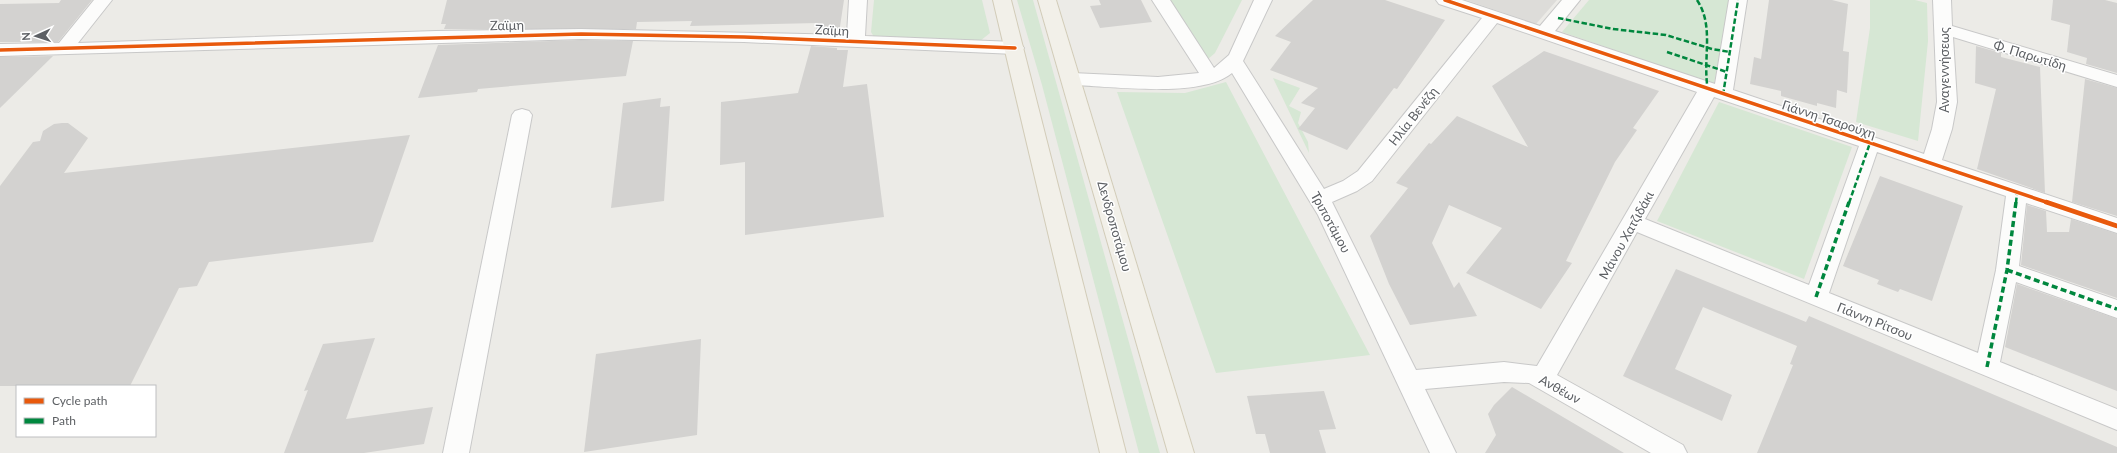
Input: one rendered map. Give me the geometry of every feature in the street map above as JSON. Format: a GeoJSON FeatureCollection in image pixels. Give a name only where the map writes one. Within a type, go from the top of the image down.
{"type":"FeatureCollection","features":[{"type":"Feature","properties":{"kind":"main road"},"geometry":{"type":"LineString","coordinates":[[1002,0],[1015,48],[1113,453]]}},
{"type":"Feature","properties":{"kind":"main road","name":"Δενδροποτάμου"},"geometry":{"type":"LineString","coordinates":[[1047,0],[1072,79],[1181,453]]}},
{"type":"Feature","properties":{"kind":"street"},"geometry":{"type":"LineString","coordinates":[[64,49],[103,0]]}},
{"type":"Feature","properties":{"kind":"street"},"geometry":{"type":"LineString","coordinates":[[856,41],[858,0]]}},
{"type":"Feature","properties":{"kind":"street"},"geometry":{"type":"LineString","coordinates":[[1161,0],[1210,76]]}},
{"type":"Feature","properties":{"kind":"street"},"geometry":{"type":"LineString","coordinates":[[1072,79],[1152,83],[1197,79],[1221,72],[1234,61],[1263,0]]}},
{"type":"Feature","properties":{"kind":"street","name":"Γιάννη Τσαρούχη"},"geometry":{"type":"LineString","coordinates":[[1445,0],[1716,93],[1931,163],[2117,226]]}},
{"type":"Feature","properties":{"kind":"street"},"geometry":{"type":"LineString","coordinates":[[1543,33],[1571,0]]}},
{"type":"Feature","properties":{"kind":"street"},"geometry":{"type":"LineString","coordinates":[[1716,93],[1738,0]]}},
{"type":"Feature","properties":{"kind":"street","name":"Αναγεννήσεως"},"geometry":{"type":"LineString","coordinates":[[1931,163],[1946,114],[1947,89],[1942,0]]}},
{"type":"Feature","properties":{"kind":"street","name":"Ηλία Βενέζη"},"geometry":{"type":"LineString","coordinates":[[1320,199],[1350,186],[1365,176],[1493,16]]}},
{"type":"Feature","properties":{"kind":"street","name":"Φ. Παρωτίδη"},"geometry":{"type":"LineString","coordinates":[[1944,29],[2117,81]]}},
{"type":"Feature","properties":{"kind":"street","name":"Ζαϊμη"},"geometry":{"type":"LineString","coordinates":[[0,50],[150,48],[430,36],[584,34],[856,41],[1015,48]]}},
{"type":"Feature","properties":{"kind":"street","name":"Τριποτάμου"},"geometry":{"type":"LineString","coordinates":[[1234,61],[1320,199],[1345,245],[1443,453]]}},
{"type":"Feature","properties":{"kind":"street","name":"Μάνου Χατζιδάκι"},"geometry":{"type":"LineString","coordinates":[[1542,379],[1632,222],[1716,93]]}},
{"type":"Feature","properties":{"kind":"street"},"geometry":{"type":"LineString","coordinates":[[456,453],[522,115]]}},
{"type":"Feature","properties":{"kind":"street"},"geometry":{"type":"LineString","coordinates":[[1816,298],[1870,143]]}},
{"type":"Feature","properties":{"kind":"street"},"geometry":{"type":"LineString","coordinates":[[1987,367],[2007,270],[2017,192]]}},
{"type":"Feature","properties":{"kind":"street","name":"Γιάννη Ρίτσου"},"geometry":{"type":"LineString","coordinates":[[1632,222],[2117,420]]}},
{"type":"Feature","properties":{"kind":"street"},"geometry":{"type":"LineString","coordinates":[[2007,270],[2117,310]]}},
{"type":"Feature","properties":{"kind":"street","name":"Ανθέων"},"geometry":{"type":"LineString","coordinates":[[1408,381],[1509,372],[1532,374],[1674,453]]}},
{"type":"Feature","properties":{"kind":"shaded area"},"geometry":{"type":"Polygon","coordinates":[[[1466,0],[1557,0],[1536,24],[1466,0]]]}},
{"type":"Feature","properties":{"kind":"green space"},"geometry":{"type":"Polygon","coordinates":[[[874,0],[982,0],[990,33],[980,41],[874,37],[871,32],[874,0]]]}},
{"type":"Feature","properties":{"kind":"green space"},"geometry":{"type":"Polygon","coordinates":[[[1017,0],[1033,0],[1160,453],[1139,453],[1042,85],[1017,0]]]}},
{"type":"Feature","properties":{"kind":"green space"},"geometry":{"type":"Polygon","coordinates":[[[1165,0],[1242,0],[1215,53],[1208,59],[1165,0]]]}},
{"type":"Feature","properties":{"kind":"green space"},"geometry":{"type":"Polygon","coordinates":[[[1589,0],[1729,0],[1714,84],[1562,32],[1589,0]]]}},
{"type":"Feature","properties":{"kind":"green space"},"geometry":{"type":"Polygon","coordinates":[[[1870,0],[1915,0],[1927,3],[1928,41],[1918,141],[1856,122],[1870,28],[1870,0]]]}},
{"type":"Feature","properties":{"kind":"green space"},"geometry":{"type":"Polygon","coordinates":[[[1273,78],[1300,88],[1289,106],[1301,112],[1298,123],[1308,142],[1309,153],[1273,78]]]}},
{"type":"Feature","properties":{"kind":"green space"},"geometry":{"type":"Polygon","coordinates":[[[1226,82],[1370,355],[1216,373],[1117,92],[1185,93],[1226,82]]]}},
{"type":"Feature","properties":{"kind":"green space"},"geometry":{"type":"Polygon","coordinates":[[[1719,102],[1852,147],[1804,279],[1657,221],[1719,102]]]}},
{"type":"Feature","properties":{"kind":"building"},"geometry":{"type":"Polygon","coordinates":[[[61,0],[92,0],[58,42],[0,42],[0,4],[59,3],[61,0]]]}},
{"type":"Feature","properties":{"kind":"building"},"geometry":{"type":"Polygon","coordinates":[[[447,0],[844,0],[839,33],[815,33],[818,23],[690,26],[692,21],[637,22],[636,29],[444,29],[446,24],[441,24],[447,0]]]}},
{"type":"Feature","properties":{"kind":"building"},"geometry":{"type":"Polygon","coordinates":[[[1099,0],[1141,0],[1152,22],[1100,28],[1090,6],[1101,5],[1099,0]]]}},
{"type":"Feature","properties":{"kind":"building"},"geometry":{"type":"Polygon","coordinates":[[[1313,0],[1385,0],[1445,20],[1397,89],[1394,88],[1347,150],[1298,129],[1315,108],[1301,103],[1318,88],[1270,70],[1291,42],[1275,36],[1313,0]]]}},
{"type":"Feature","properties":{"kind":"building"},"geometry":{"type":"Polygon","coordinates":[[[1769,0],[1832,0],[1848,4],[1843,51],[1849,52],[1847,93],[1837,90],[1836,108],[1817,103],[1817,106],[1781,96],[1781,91],[1750,84],[1754,57],[1761,59],[1769,0]]]}},
{"type":"Feature","properties":{"kind":"building"},"geometry":{"type":"Polygon","coordinates":[[[2053,0],[2105,0],[2117,3],[2117,73],[2086,64],[2087,58],[2067,52],[2070,25],[2051,20],[2053,0]]]}},
{"type":"Feature","properties":{"kind":"building"},"geometry":{"type":"Polygon","coordinates":[[[581,40],[633,41],[626,76],[478,89],[477,92],[418,98],[438,45],[581,40]]]}},
{"type":"Feature","properties":{"kind":"building"},"geometry":{"type":"Polygon","coordinates":[[[811,46],[848,50],[843,87],[867,84],[884,217],[745,235],[745,162],[720,165],[721,102],[798,93],[811,46]]]}},
{"type":"Feature","properties":{"kind":"building"},"geometry":{"type":"Polygon","coordinates":[[[1976,46],[2001,53],[2001,57],[2040,67],[2045,193],[1977,169],[1996,89],[1975,83],[1976,46]]]}},
{"type":"Feature","properties":{"kind":"building"},"geometry":{"type":"Polygon","coordinates":[[[1544,51],[1659,91],[1633,128],[1637,130],[1615,162],[1566,261],[1572,263],[1541,309],[1466,273],[1502,228],[1449,205],[1432,243],[1454,288],[1459,282],[1477,316],[1410,325],[1389,284],[1370,236],[1408,188],[1396,183],[1429,143],[1431,144],[1457,116],[1528,147],[1492,86],[1544,51]]]}},
{"type":"Feature","properties":{"kind":"building"},"geometry":{"type":"Polygon","coordinates":[[[53,56],[0,108],[0,57],[53,56]]]}},
{"type":"Feature","properties":{"kind":"building"},"geometry":{"type":"Polygon","coordinates":[[[2085,79],[2117,88],[2117,216],[2072,202],[2085,79]]]}},
{"type":"Feature","properties":{"kind":"building"},"geometry":{"type":"Polygon","coordinates":[[[661,98],[660,107],[670,106],[664,201],[611,208],[623,103],[661,98]]]}},
{"type":"Feature","properties":{"kind":"building"},"geometry":{"type":"Polygon","coordinates":[[[68,123],[88,138],[64,173],[410,135],[373,242],[209,262],[197,286],[179,288],[130,385],[0,386],[0,186],[33,142],[40,141],[43,131],[54,124],[68,123]]]}},
{"type":"Feature","properties":{"kind":"building"},"geometry":{"type":"Polygon","coordinates":[[[1880,176],[1963,206],[1932,301],[1900,289],[1898,292],[1877,284],[1879,280],[1843,266],[1880,176]]]}},
{"type":"Feature","properties":{"kind":"building"},"geometry":{"type":"Polygon","coordinates":[[[2027,205],[2046,211],[2047,232],[2069,232],[2071,219],[2117,234],[2117,298],[2021,265],[2027,205]]]}},
{"type":"Feature","properties":{"kind":"building"},"geometry":{"type":"Polygon","coordinates":[[[1676,269],[1806,322],[1809,316],[2117,447],[2117,453],[1757,453],[1793,365],[1790,364],[1797,346],[1703,307],[1675,369],[1732,395],[1722,421],[1623,376],[1676,269]]]}},
{"type":"Feature","properties":{"kind":"building"},"geometry":{"type":"Polygon","coordinates":[[[2017,284],[2117,319],[2117,391],[2005,347],[2017,284]]]}},
{"type":"Feature","properties":{"kind":"building"},"geometry":{"type":"Polygon","coordinates":[[[375,338],[346,419],[433,407],[424,444],[364,453],[284,453],[308,390],[304,391],[323,344],[375,338]]]}},
{"type":"Feature","properties":{"kind":"building"},"geometry":{"type":"Polygon","coordinates":[[[701,339],[697,435],[584,452],[596,354],[701,339]]]}},
{"type":"Feature","properties":{"kind":"building"},"geometry":{"type":"Polygon","coordinates":[[[1512,387],[1624,453],[1485,453],[1496,435],[1488,414],[1494,405],[1512,387]]]}},
{"type":"Feature","properties":{"kind":"building"},"geometry":{"type":"Polygon","coordinates":[[[1324,391],[1336,429],[1319,430],[1326,453],[1270,453],[1265,434],[1256,434],[1247,396],[1324,391]]]}},
{"type":"Feature","properties":{"kind":"marked path"},"geometry":{"type":"LineString","coordinates":[[1697,0],[1703,9],[1706,19],[1707,31],[1705,68],[1708,90]]}},
{"type":"Feature","properties":{"kind":"marked path"},"geometry":{"type":"LineString","coordinates":[[1723,95],[1738,0]]}},
{"type":"Feature","properties":{"kind":"marked path"},"geometry":{"type":"LineString","coordinates":[[1558,18],[1613,29],[1666,35],[1712,49],[1730,52]]}},
{"type":"Feature","properties":{"kind":"marked path"},"geometry":{"type":"LineString","coordinates":[[1667,52],[1727,72]]}},
{"type":"Feature","properties":{"kind":"marked path"},"geometry":{"type":"LineString","coordinates":[[1816,297],[1870,143]]}},
{"type":"Feature","properties":{"kind":"marked path"},"geometry":{"type":"LineString","coordinates":[[1987,367],[2007,270],[2017,192]]}},
{"type":"Feature","properties":{"kind":"marked path"},"geometry":{"type":"LineString","coordinates":[[2007,270],[2117,309]]}},
{"type":"Feature","properties":{"kind":"cycle path"},"geometry":{"type":"LineString","coordinates":[[1445,0],[2117,226]]}},
{"type":"Feature","properties":{"kind":"cycle path"},"geometry":{"type":"LineString","coordinates":[[0,50],[581,34],[744,37],[1015,48]]}}]}
